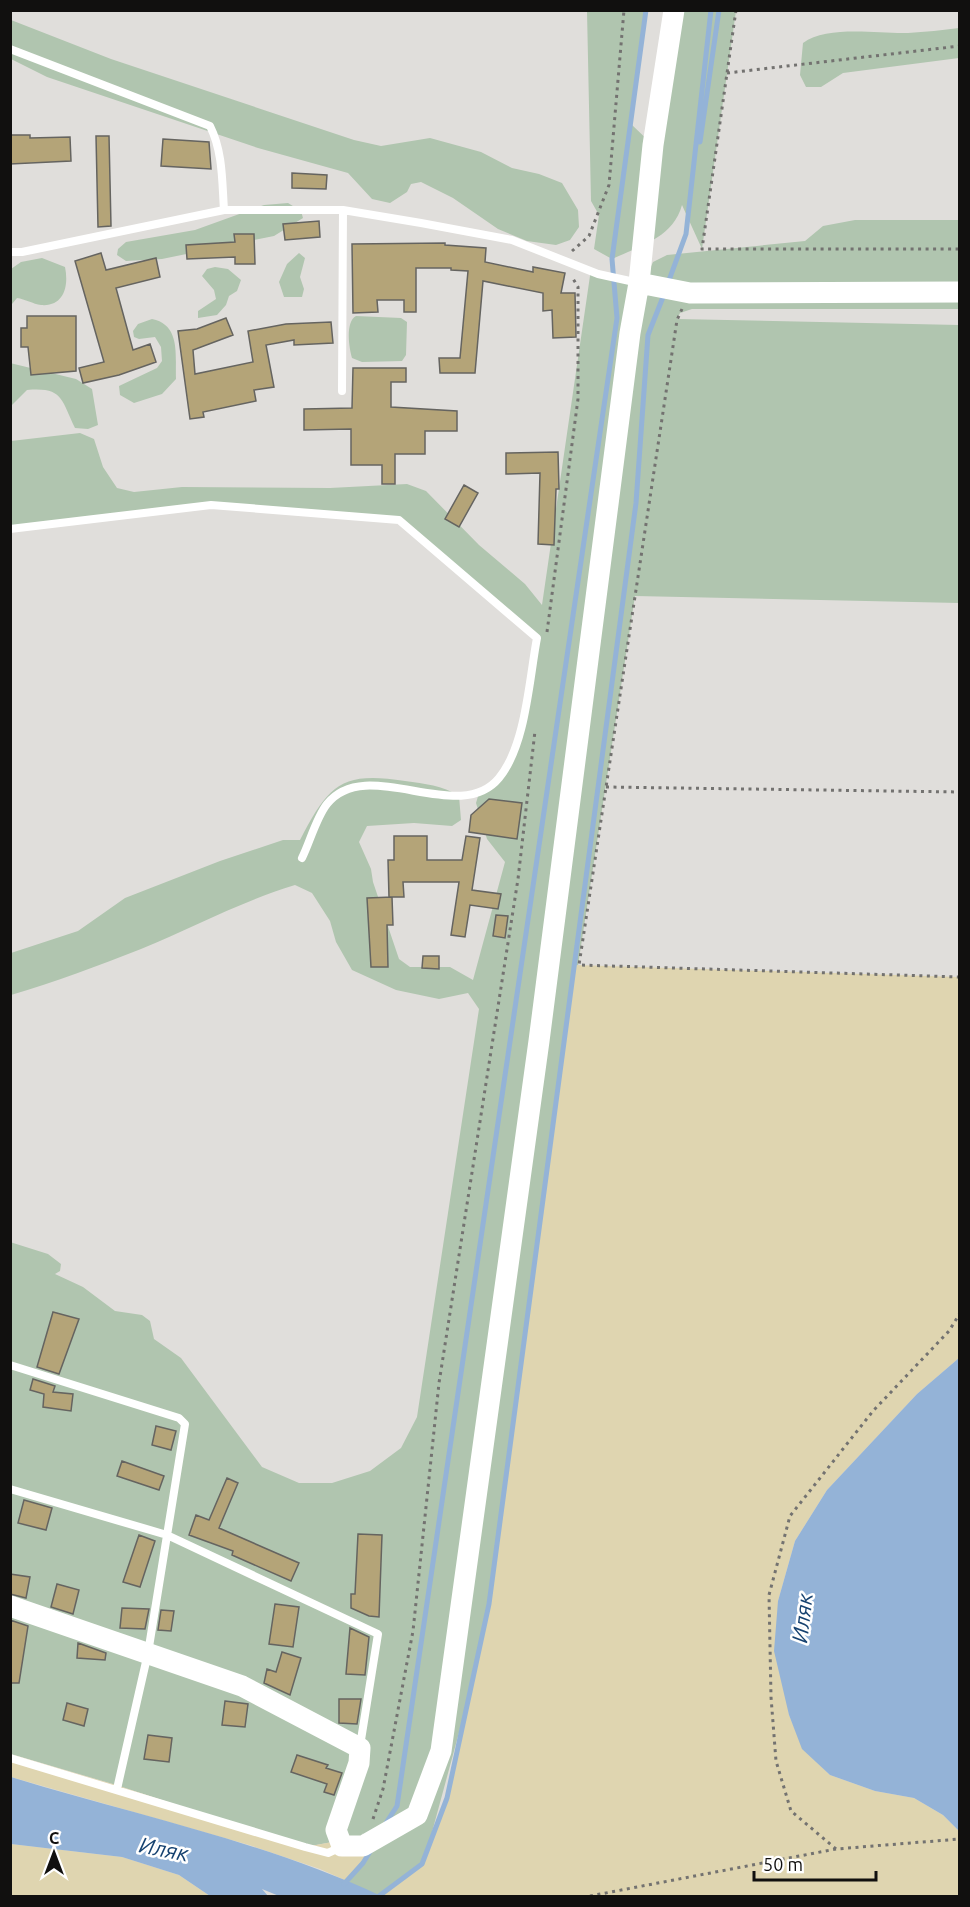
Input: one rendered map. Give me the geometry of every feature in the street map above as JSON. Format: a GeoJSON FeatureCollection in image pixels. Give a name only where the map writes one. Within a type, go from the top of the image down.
{"type":"FeatureCollection","features":[{"type":"Feature","properties":{"kind":"street"},"geometry":{"type":"LineString","coordinates":[[10,1605],[242,1686],[360,1748],[359,1763],[336,1830],[342,1846],[368,1843],[417,1815],[441,1751],[539,1041],[630,333],[639,283],[653,145],[674,10]]}},
{"type":"Feature","properties":{"kind":"street"},"geometry":{"type":"LineString","coordinates":[[639,283],[684,292],[960,292]]}},
{"type":"Feature","properties":{"kind":"lane"},"geometry":{"type":"LineString","coordinates":[[10,49],[210,126],[218,141],[224,210]]}},
{"type":"Feature","properties":{"kind":"lane"},"geometry":{"type":"LineString","coordinates":[[10,252],[22,252],[224,210],[343,210],[512,240],[598,274],[639,283]]}},
{"type":"Feature","properties":{"kind":"lane"},"geometry":{"type":"LineString","coordinates":[[342,391],[343,210]]}},
{"type":"Feature","properties":{"kind":"lane"},"geometry":{"type":"LineString","coordinates":[[10,529],[211,505],[399,520],[537,638],[516,748],[498,779],[479,793],[459,796],[378,786],[348,789],[327,804],[302,858]]}},
{"type":"Feature","properties":{"kind":"lane"},"geometry":{"type":"LineString","coordinates":[[10,1365],[179,1418],[184,1424],[148,1653],[117,1789]]}},
{"type":"Feature","properties":{"kind":"lane"},"geometry":{"type":"LineString","coordinates":[[10,1489],[167,1535],[378,1634],[360,1748]]}},
{"type":"Feature","properties":{"kind":"lane"},"geometry":{"type":"LineString","coordinates":[[10,1758],[328,1853],[342,1846]]}},
{"type":"Feature","properties":{"kind":"path"},"geometry":{"type":"LineString","coordinates":[[546,643],[578,399],[578,287],[569,261],[577,244],[589,236],[609,185],[624,10]]}},
{"type":"Feature","properties":{"kind":"path"},"geometry":{"type":"LineString","coordinates":[[736,10],[702,249],[960,249]]}},
{"type":"Feature","properties":{"kind":"path"},"geometry":{"type":"LineString","coordinates":[[727,73],[960,46]]}},
{"type":"Feature","properties":{"kind":"path"},"geometry":{"type":"LineString","coordinates":[[684,292],[677,320],[579,965],[960,977]]}},
{"type":"Feature","properties":{"kind":"path"},"geometry":{"type":"LineString","coordinates":[[368,1843],[384,1789],[413,1631],[439,1383],[518,879],[535,724]]}},
{"type":"Feature","properties":{"kind":"path"},"geometry":{"type":"LineString","coordinates":[[606,787],[960,792]]}},
{"type":"Feature","properties":{"kind":"path"},"geometry":{"type":"LineString","coordinates":[[836,1849],[790,1811],[776,1761],[771,1697],[769,1595],[790,1516],[873,1411],[949,1330],[960,1313]]}},
{"type":"Feature","properties":{"kind":"path"},"geometry":{"type":"LineString","coordinates":[[590,1896],[836,1849],[960,1839]]}},
{"type":"Feature","properties":{"kind":"green space"},"geometry":{"type":"Polygon","coordinates":[[[587,11],[646,11],[631,124],[656,148],[679,11],[736,11],[702,249],[682,205],[671,226],[644,245],[612,259],[594,249],[599,215],[591,201],[587,11]]]}},
{"type":"Feature","properties":{"kind":"green space"},"geometry":{"type":"Polygon","coordinates":[[[11,20],[111,59],[354,140],[381,146],[430,138],[481,152],[512,168],[539,174],[562,183],[578,210],[579,227],[570,240],[556,245],[527,241],[498,229],[453,198],[421,182],[411,184],[407,192],[390,203],[372,199],[348,173],[258,148],[47,77],[11,59],[11,20]]]}},
{"type":"Feature","properties":{"kind":"green space"},"geometry":{"type":"Polygon","coordinates":[[[959,28],[959,58],[843,73],[821,87],[806,87],[800,75],[803,43],[813,37],[839,32],[908,33],[959,28]]]}},
{"type":"Feature","properties":{"kind":"green space"},"geometry":{"type":"Polygon","coordinates":[[[288,203],[301,211],[303,218],[274,236],[162,259],[126,261],[117,255],[118,249],[126,242],[195,230],[264,205],[288,203]]]}},
{"type":"Feature","properties":{"kind":"green space"},"geometry":{"type":"Polygon","coordinates":[[[855,220],[959,220],[959,309],[692,309],[680,313],[677,319],[959,325],[959,603],[635,596],[579,959],[495,1561],[476,1670],[422,1869],[379,1896],[344,1880],[363,1833],[360,1837],[305,1847],[116,1785],[11,1754],[10,1242],[48,1254],[61,1264],[60,1271],[55,1274],[83,1287],[115,1311],[142,1315],[150,1321],[154,1339],[181,1358],[262,1467],[299,1483],[332,1483],[370,1471],[401,1448],[417,1417],[479,1009],[468,993],[439,999],[396,990],[352,970],[336,942],[330,921],[312,893],[295,885],[236,907],[125,955],[11,995],[11,953],[78,931],[125,898],[220,861],[283,840],[300,840],[320,806],[339,786],[365,778],[383,778],[446,789],[459,796],[461,820],[452,826],[414,823],[367,826],[359,842],[371,869],[373,882],[399,959],[410,967],[450,967],[473,980],[505,862],[487,839],[476,803],[479,793],[498,779],[516,748],[537,638],[399,520],[211,505],[11,531],[11,441],[80,433],[94,439],[103,467],[117,488],[134,492],[182,487],[330,488],[407,484],[426,491],[479,545],[525,584],[542,605],[591,269],[643,284],[653,262],[667,255],[805,241],[823,226],[855,220]]]}},
{"type":"Feature","properties":{"kind":"green space"},"geometry":{"type":"Polygon","coordinates":[[[299,253],[305,258],[300,277],[304,289],[302,297],[284,297],[279,282],[287,264],[299,253]]]}},
{"type":"Feature","properties":{"kind":"green space"},"geometry":{"type":"Polygon","coordinates":[[[42,258],[65,267],[66,281],[63,294],[55,303],[49,305],[17,298],[12,304],[11,320],[11,269],[21,262],[42,258]]]}},
{"type":"Feature","properties":{"kind":"green space"},"geometry":{"type":"Polygon","coordinates":[[[215,267],[228,269],[241,280],[237,291],[229,296],[226,305],[217,315],[198,318],[198,311],[216,299],[214,290],[202,276],[207,269],[215,267]]]}},
{"type":"Feature","properties":{"kind":"green space"},"geometry":{"type":"Polygon","coordinates":[[[356,316],[401,318],[407,322],[406,355],[402,361],[362,362],[352,358],[349,329],[356,316]]]}},
{"type":"Feature","properties":{"kind":"green space"},"geometry":{"type":"Polygon","coordinates":[[[152,319],[161,322],[172,334],[176,351],[176,379],[162,394],[134,403],[120,395],[119,386],[157,368],[162,361],[161,347],[155,337],[139,339],[134,337],[133,331],[138,324],[152,319]]]}},
{"type":"Feature","properties":{"kind":"green space"},"geometry":{"type":"Polygon","coordinates":[[[10,363],[76,379],[92,389],[98,425],[88,429],[75,428],[63,402],[54,393],[48,391],[27,390],[11,406],[10,363]]]}},
{"type":"Feature","properties":{"kind":"sand"},"geometry":{"type":"Polygon","coordinates":[[[575,965],[959,977],[959,1358],[917,1394],[827,1490],[795,1541],[778,1601],[789,1715],[803,1749],[830,1775],[875,1791],[914,1798],[943,1815],[959,1831],[959,1896],[380,1896],[422,1864],[447,1798],[489,1604],[575,965]]]}},
{"type":"Feature","properties":{"kind":"sand"},"geometry":{"type":"Polygon","coordinates":[[[10,1754],[116,1785],[305,1847],[360,1837],[373,1840],[363,1863],[349,1882],[320,1869],[249,1845],[11,1777],[10,1754]]]}},
{"type":"Feature","properties":{"kind":"sand"},"geometry":{"type":"Polygon","coordinates":[[[11,1844],[122,1857],[179,1875],[210,1896],[11,1896],[11,1844]]]}},
{"type":"Feature","properties":{"kind":"water","name":"Иляк"},"geometry":{"type":"Polygon","coordinates":[[[959,1358],[959,1831],[943,1815],[914,1798],[875,1791],[830,1775],[802,1749],[789,1715],[774,1651],[778,1601],[795,1541],[827,1490],[917,1394],[959,1358]]]}},
{"type":"Feature","properties":{"kind":"water","name":"Иляк"},"geometry":{"type":"Polygon","coordinates":[[[11,1777],[245,1844],[337,1877],[381,1896],[279,1896],[262,1889],[268,1896],[210,1896],[179,1875],[122,1857],[11,1844],[11,1777]]]}},
{"type":"Feature","properties":{"kind":"building"},"geometry":{"type":"Polygon","coordinates":[[[10,135],[30,135],[30,138],[70,137],[71,161],[10,164],[10,135]]]}},
{"type":"Feature","properties":{"kind":"building"},"geometry":{"type":"Polygon","coordinates":[[[96,136],[109,136],[111,226],[98,227],[96,136]]]}},
{"type":"Feature","properties":{"kind":"building"},"geometry":{"type":"Polygon","coordinates":[[[163,139],[209,142],[211,169],[161,166],[163,139]]]}},
{"type":"Feature","properties":{"kind":"building"},"geometry":{"type":"Polygon","coordinates":[[[292,173],[327,175],[326,189],[292,188],[292,173]]]}},
{"type":"Feature","properties":{"kind":"building"},"geometry":{"type":"Polygon","coordinates":[[[319,221],[320,237],[285,240],[283,224],[319,221]]]}},
{"type":"Feature","properties":{"kind":"building"},"geometry":{"type":"Polygon","coordinates":[[[234,234],[254,234],[255,264],[235,264],[235,257],[187,259],[186,245],[235,242],[234,234]]]}},
{"type":"Feature","properties":{"kind":"building"},"geometry":{"type":"Polygon","coordinates":[[[445,243],[445,245],[486,248],[485,262],[533,272],[533,267],[565,273],[561,293],[575,293],[576,337],[553,338],[552,310],[543,311],[543,293],[483,281],[475,373],[440,373],[439,358],[460,358],[468,271],[451,270],[451,268],[416,268],[416,312],[404,312],[404,300],[377,300],[378,312],[353,313],[352,244],[445,243]]]}},
{"type":"Feature","properties":{"kind":"building"},"geometry":{"type":"Polygon","coordinates":[[[101,253],[106,270],[156,258],[160,277],[116,288],[133,350],[150,344],[156,362],[119,375],[83,383],[79,368],[104,362],[75,261],[101,253]]]}},
{"type":"Feature","properties":{"kind":"building"},"geometry":{"type":"Polygon","coordinates":[[[27,316],[76,316],[76,371],[31,375],[28,347],[21,347],[21,328],[27,328],[27,316]]]}},
{"type":"Feature","properties":{"kind":"building"},"geometry":{"type":"Polygon","coordinates":[[[226,318],[233,335],[193,350],[195,374],[253,362],[248,331],[286,324],[331,322],[333,343],[294,345],[294,340],[266,345],[274,387],[254,390],[256,401],[203,412],[204,417],[190,419],[178,331],[197,329],[226,318]]]}},
{"type":"Feature","properties":{"kind":"building"},"geometry":{"type":"Polygon","coordinates":[[[353,368],[406,368],[406,382],[391,382],[391,407],[457,411],[457,431],[425,431],[425,454],[395,454],[395,484],[382,484],[382,465],[351,465],[351,429],[304,430],[304,409],[352,408],[353,368]]]}},
{"type":"Feature","properties":{"kind":"building"},"geometry":{"type":"Polygon","coordinates":[[[558,452],[559,489],[556,489],[554,545],[538,544],[540,473],[506,474],[506,453],[558,452]]]}},
{"type":"Feature","properties":{"kind":"building"},"geometry":{"type":"Polygon","coordinates":[[[464,485],[478,493],[459,527],[445,519],[464,485]]]}},
{"type":"Feature","properties":{"kind":"building"},"geometry":{"type":"Polygon","coordinates":[[[489,799],[522,803],[517,839],[469,832],[471,815],[489,799]]]}},
{"type":"Feature","properties":{"kind":"building"},"geometry":{"type":"Polygon","coordinates":[[[394,836],[427,836],[427,860],[462,860],[466,836],[480,838],[472,890],[501,894],[498,909],[470,905],[465,937],[451,935],[459,882],[403,882],[404,897],[389,897],[388,860],[394,860],[394,836]]]}},
{"type":"Feature","properties":{"kind":"building"},"geometry":{"type":"Polygon","coordinates":[[[392,897],[393,925],[387,925],[388,967],[371,967],[367,898],[392,897]]]}},
{"type":"Feature","properties":{"kind":"building"},"geometry":{"type":"Polygon","coordinates":[[[496,915],[508,916],[505,938],[493,936],[496,915]]]}},
{"type":"Feature","properties":{"kind":"building"},"geometry":{"type":"Polygon","coordinates":[[[423,956],[439,956],[439,969],[422,968],[423,956]]]}},
{"type":"Feature","properties":{"kind":"building"},"geometry":{"type":"Polygon","coordinates":[[[53,1312],[79,1319],[59,1374],[37,1367],[53,1312]]]}},
{"type":"Feature","properties":{"kind":"building"},"geometry":{"type":"Polygon","coordinates":[[[33,1379],[55,1386],[53,1392],[73,1394],[71,1411],[43,1407],[44,1394],[30,1390],[33,1379]]]}},
{"type":"Feature","properties":{"kind":"building"},"geometry":{"type":"Polygon","coordinates":[[[156,1426],[176,1431],[171,1450],[152,1445],[156,1426]]]}},
{"type":"Feature","properties":{"kind":"building"},"geometry":{"type":"Polygon","coordinates":[[[122,1461],[164,1476],[159,1490],[117,1476],[122,1461]]]}},
{"type":"Feature","properties":{"kind":"building"},"geometry":{"type":"Polygon","coordinates":[[[227,1478],[238,1483],[219,1528],[299,1563],[291,1581],[232,1555],[233,1551],[189,1535],[196,1515],[209,1520],[227,1478]]]}},
{"type":"Feature","properties":{"kind":"building"},"geometry":{"type":"Polygon","coordinates":[[[24,1500],[52,1508],[46,1530],[18,1523],[24,1500]]]}},
{"type":"Feature","properties":{"kind":"building"},"geometry":{"type":"Polygon","coordinates":[[[358,1534],[382,1535],[379,1617],[369,1616],[351,1608],[351,1594],[355,1594],[358,1534]]]}},
{"type":"Feature","properties":{"kind":"building"},"geometry":{"type":"Polygon","coordinates":[[[139,1535],[155,1541],[140,1587],[123,1582],[139,1535]]]}},
{"type":"Feature","properties":{"kind":"building"},"geometry":{"type":"Polygon","coordinates":[[[10,1574],[30,1577],[26,1598],[10,1594],[10,1574]]]}},
{"type":"Feature","properties":{"kind":"building"},"geometry":{"type":"Polygon","coordinates":[[[57,1584],[79,1590],[73,1614],[51,1607],[57,1584]]]}},
{"type":"Feature","properties":{"kind":"building"},"geometry":{"type":"Polygon","coordinates":[[[275,1604],[299,1607],[293,1647],[269,1644],[275,1604]]]}},
{"type":"Feature","properties":{"kind":"building"},"geometry":{"type":"Polygon","coordinates":[[[122,1608],[149,1609],[145,1629],[120,1628],[122,1608]]]}},
{"type":"Feature","properties":{"kind":"building"},"geometry":{"type":"Polygon","coordinates":[[[161,1610],[174,1611],[171,1631],[158,1630],[161,1610]]]}},
{"type":"Feature","properties":{"kind":"building"},"geometry":{"type":"Polygon","coordinates":[[[10,1620],[28,1626],[19,1683],[10,1683],[10,1620]]]}},
{"type":"Feature","properties":{"kind":"building"},"geometry":{"type":"Polygon","coordinates":[[[350,1628],[369,1637],[365,1675],[346,1674],[350,1628]]]}},
{"type":"Feature","properties":{"kind":"building"},"geometry":{"type":"Polygon","coordinates":[[[78,1643],[106,1653],[105,1660],[77,1658],[78,1643]]]}},
{"type":"Feature","properties":{"kind":"building"},"geometry":{"type":"Polygon","coordinates":[[[282,1652],[301,1658],[290,1695],[264,1683],[267,1669],[276,1672],[282,1652]]]}},
{"type":"Feature","properties":{"kind":"building"},"geometry":{"type":"Polygon","coordinates":[[[339,1699],[361,1699],[357,1724],[339,1723],[339,1699]]]}},
{"type":"Feature","properties":{"kind":"building"},"geometry":{"type":"Polygon","coordinates":[[[225,1701],[248,1704],[245,1727],[222,1725],[225,1701]]]}},
{"type":"Feature","properties":{"kind":"building"},"geometry":{"type":"Polygon","coordinates":[[[67,1703],[88,1709],[84,1726],[63,1720],[67,1703]]]}},
{"type":"Feature","properties":{"kind":"building"},"geometry":{"type":"Polygon","coordinates":[[[148,1735],[172,1738],[169,1762],[144,1759],[148,1735]]]}},
{"type":"Feature","properties":{"kind":"building"},"geometry":{"type":"Polygon","coordinates":[[[297,1755],[328,1765],[326,1768],[342,1773],[334,1795],[324,1792],[327,1784],[291,1772],[297,1755]]]}},
{"type":"Feature","properties":{"kind":"waterway"},"geometry":{"type":"LineString","coordinates":[[386,1823],[397,1806],[617,318],[612,259],[646,10]]}},
{"type":"Feature","properties":{"kind":"waterway"},"geometry":{"type":"LineString","coordinates":[[668,283],[686,234],[711,10]]}},
{"type":"Feature","properties":{"kind":"waterway"},"geometry":{"type":"LineString","coordinates":[[700,142],[719,10]]}},
{"type":"Feature","properties":{"kind":"waterway"},"geometry":{"type":"LineString","coordinates":[[379,1896],[422,1864],[447,1798],[489,1604],[636,503],[648,335],[665,292]]}},
{"type":"Feature","properties":{"kind":"waterway"},"geometry":{"type":"LineString","coordinates":[[344,1884],[363,1863],[371,1850]]}}]}
